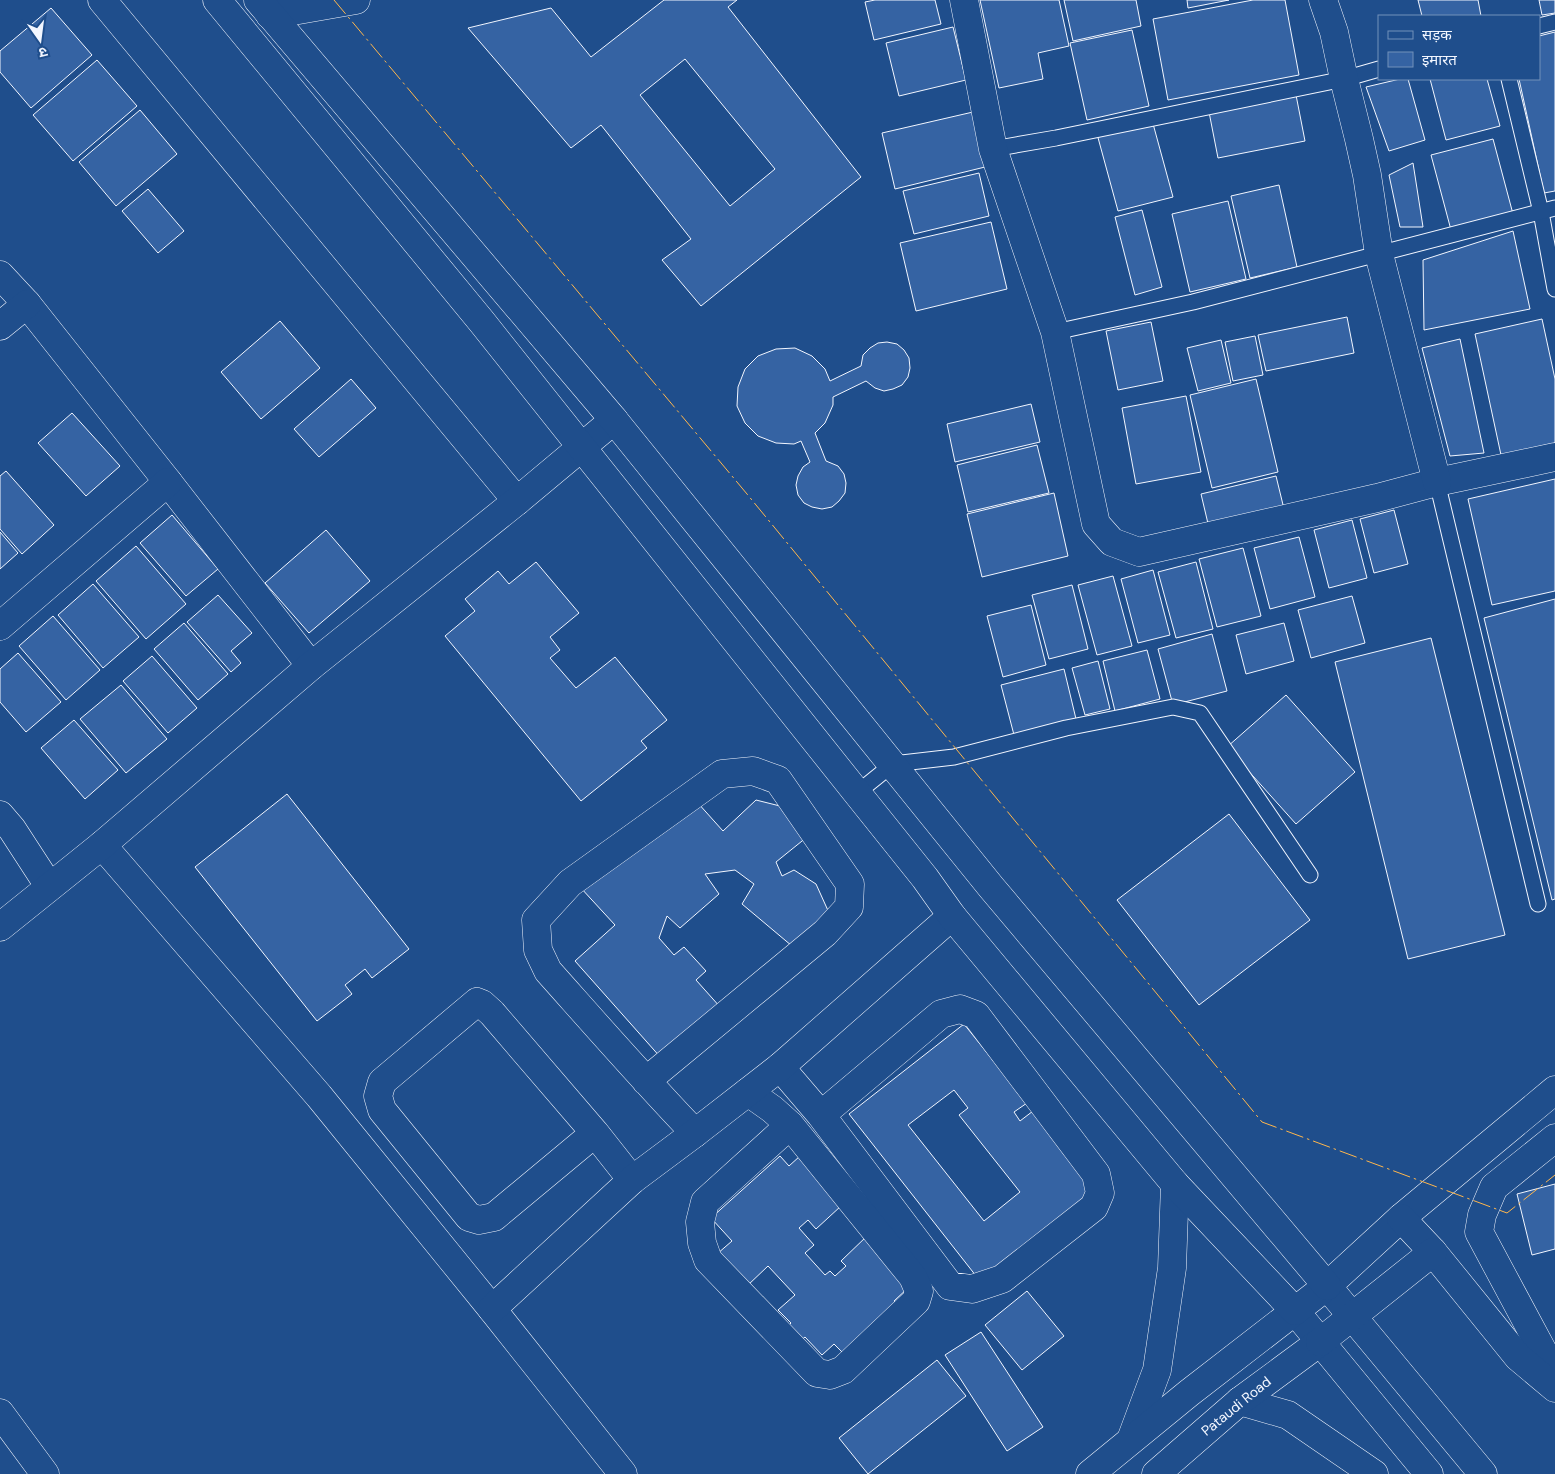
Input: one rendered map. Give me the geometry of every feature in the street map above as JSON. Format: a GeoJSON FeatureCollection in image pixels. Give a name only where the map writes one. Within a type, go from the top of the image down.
{"type":"FeatureCollection","features":[{"type":"Feature","properties":{"kind":"main road"},"geometry":{"type":"LineString","coordinates":[[102,0],[517,501]]}},
{"type":"Feature","properties":{"kind":"main road"},"geometry":{"type":"LineString","coordinates":[[217,0],[482,322],[857,792],[925,878],[952,916],[1176,1184],[1294,1311],[1429,1474]]}},
{"type":"Feature","properties":{"kind":"main road"},"geometry":{"type":"LineString","coordinates":[[264,7],[356,0]]}},
{"type":"Feature","properties":{"kind":"main road"},"geometry":{"type":"LineString","coordinates":[[964,0],[993,149],[1055,332],[1096,524],[1112,542],[1139,552],[1377,498],[1437,482],[1555,457]]}},
{"type":"Feature","properties":{"kind":"main road"},"geometry":{"type":"LineString","coordinates":[[1323,0],[1334,32],[1365,166],[1379,254],[1437,482]]}},
{"type":"Feature","properties":{"kind":"main road"},"geometry":{"type":"LineString","coordinates":[[264,7],[614,420],[991,887],[1483,1474]]}},
{"type":"Feature","properties":{"kind":"main road"},"geometry":{"type":"LineString","coordinates":[[0,275],[27,304],[311,666]]}},
{"type":"Feature","properties":{"kind":"main road"},"geometry":{"type":"LineString","coordinates":[[0,326],[27,304]]}},
{"type":"Feature","properties":{"kind":"main road"},"geometry":{"type":"LineString","coordinates":[[0,927],[102,845],[311,666],[517,501],[614,420]]}},
{"type":"Feature","properties":{"kind":"main road"},"geometry":{"type":"LineString","coordinates":[[0,626],[168,482]]}},
{"type":"Feature","properties":{"kind":"main road"},"geometry":{"type":"LineString","coordinates":[[646,1081],[825,933],[850,907],[850,884],[778,780],[753,771],[722,774],[570,883],[536,920],[538,950],[548,972],[646,1081],[696,1133]]}},
{"type":"Feature","properties":{"kind":"main road"},"geometry":{"type":"LineString","coordinates":[[0,814],[49,886]]}},
{"type":"Feature","properties":{"kind":"main road"},"geometry":{"type":"LineString","coordinates":[[102,845],[319,1096],[623,1474]]}},
{"type":"Feature","properties":{"kind":"main road"},"geometry":{"type":"LineString","coordinates":[[492,1309],[632,1180],[780,1067],[952,916]]}},
{"type":"Feature","properties":{"kind":"main road"},"geometry":{"type":"LineString","coordinates":[[595,1133],[494,1217],[479,1220],[469,1217],[382,1110],[378,1096],[382,1082],[477,1002],[492,1013],[595,1133],[632,1180]]}},
{"type":"Feature","properties":{"kind":"main road"},"geometry":{"type":"LineString","coordinates":[[780,1067],[821,1115],[950,1286],[972,1289],[1002,1280],[1094,1207],[1100,1193],[1096,1174],[976,1015],[960,1009],[941,1014],[821,1115]]}},
{"type":"Feature","properties":{"kind":"main road"},"geometry":{"type":"LineString","coordinates":[[1090,1474],[1327,1286],[1401,1218],[1555,1090]]}},
{"type":"Feature","properties":{"kind":"main road"},"geometry":{"type":"LineString","coordinates":[[748,1092],[790,1125],[913,1277],[919,1291],[916,1301],[842,1370],[830,1375],[817,1373],[708,1260],[702,1243],[700,1222],[705,1202],[790,1125]]}},
{"type":"Feature","properties":{"kind":"main road"},"geometry":{"type":"LineString","coordinates":[[1555,1138],[1494,1187],[1482,1215],[1479,1232],[1555,1374]]}},
{"type":"Feature","properties":{"kind":"main road"},"geometry":{"type":"LineString","coordinates":[[1132,1439],[1157,1370],[1172,1268],[1176,1184]]}},
{"type":"Feature","properties":{"kind":"main road"},"geometry":{"type":"LineString","coordinates":[[1401,1218],[1433,1252],[1518,1357],[1555,1388]]}},
{"type":"Feature","properties":{"kind":"main road","name":"Pataudi Road"},"geometry":{"type":"LineString","coordinates":[[1156,1474],[1240,1401],[1320,1342],[1433,1252]]}},
{"type":"Feature","properties":{"kind":"main road"},"geometry":{"type":"LineString","coordinates":[[1240,1401],[1288,1415],[1374,1474]]}},
{"type":"Feature","properties":{"kind":"main road"},"geometry":{"type":"LineString","coordinates":[[0,1413],[45,1474]]}},
{"type":"Feature","properties":{"kind":"lane"},"geometry":{"type":"LineString","coordinates":[[1540,26],[1555,22]]}},
{"type":"Feature","properties":{"kind":"lane"},"geometry":{"type":"LineString","coordinates":[[993,149],[1056,138],[1344,79],[1378,69]]}},
{"type":"Feature","properties":{"kind":"lane"},"geometry":{"type":"LineString","coordinates":[[1509,80],[1548,210],[1555,289]]}},
{"type":"Feature","properties":{"kind":"lane"},"geometry":{"type":"LineString","coordinates":[[1055,332],[1193,302],[1548,210]]}},
{"type":"Feature","properties":{"kind":"lane"},"geometry":{"type":"LineString","coordinates":[[1437,482],[1538,904]]}},
{"type":"Feature","properties":{"kind":"lane"},"geometry":{"type":"LineString","coordinates":[[857,792],[893,764],[954,757],[1066,728],[1173,707],[1200,713],[1310,875]]}},
{"type":"Feature","properties":{"kind":"building"},"geometry":{"type":"Polygon","coordinates":[[[664,0],[737,0],[728,7],[861,177],[701,306],[662,260],[691,239],[601,125],[571,148],[468,28],[551,8],[591,57],[664,0]],[[685,59],[640,95],[730,206],[775,169],[685,59]]]}},
{"type":"Feature","properties":{"kind":"building"},"geometry":{"type":"Polygon","coordinates":[[[875,0],[935,0],[941,24],[874,40],[865,2],[875,0]]]}},
{"type":"Feature","properties":{"kind":"building"},"geometry":{"type":"Polygon","coordinates":[[[980,0],[1059,0],[1069,46],[1038,53],[1043,79],[999,88],[980,0]]]}},
{"type":"Feature","properties":{"kind":"building"},"geometry":{"type":"Polygon","coordinates":[[[1064,0],[1136,0],[1141,26],[1073,41],[1064,0]]]}},
{"type":"Feature","properties":{"kind":"building"},"geometry":{"type":"Polygon","coordinates":[[[1187,0],[1229,0],[1188,8],[1187,0]]]}},
{"type":"Feature","properties":{"kind":"building"},"geometry":{"type":"Polygon","coordinates":[[[1253,0],[1285,0],[1299,75],[1168,100],[1153,19],[1253,0]]]}},
{"type":"Feature","properties":{"kind":"building"},"geometry":{"type":"Polygon","coordinates":[[[1418,0],[1478,0],[1481,15],[1422,15],[1418,0]]]}},
{"type":"Feature","properties":{"kind":"building"},"geometry":{"type":"Polygon","coordinates":[[[1539,0],[1555,0],[1555,13],[1542,15],[1539,0]]]}},
{"type":"Feature","properties":{"kind":"building"},"geometry":{"type":"Polygon","coordinates":[[[51,8],[92,55],[31,108],[0,72],[0,51],[51,8]]]}},
{"type":"Feature","properties":{"kind":"building"},"geometry":{"type":"Polygon","coordinates":[[[953,27],[966,80],[899,96],[886,43],[953,27]]]}},
{"type":"Feature","properties":{"kind":"building"},"geometry":{"type":"Polygon","coordinates":[[[1132,30],[1149,106],[1087,120],[1070,43],[1132,30]]]}},
{"type":"Feature","properties":{"kind":"building"},"geometry":{"type":"Polygon","coordinates":[[[1555,32],[1555,191],[1544,193],[1519,80],[1540,80],[1540,36],[1555,32]]]}},
{"type":"Feature","properties":{"kind":"building"},"geometry":{"type":"Polygon","coordinates":[[[97,60],[137,106],[73,161],[33,115],[97,60]]]}},
{"type":"Feature","properties":{"kind":"building"},"geometry":{"type":"Polygon","coordinates":[[[1396,80],[1408,80],[1425,140],[1389,151],[1366,87],[1396,80]]]}},
{"type":"Feature","properties":{"kind":"building"},"geometry":{"type":"Polygon","coordinates":[[[1430,80],[1487,80],[1500,126],[1446,140],[1430,80]]]}},
{"type":"Feature","properties":{"kind":"building"},"geometry":{"type":"Polygon","coordinates":[[[1296,95],[1305,141],[1218,158],[1209,112],[1296,95]]]}},
{"type":"Feature","properties":{"kind":"building"},"geometry":{"type":"Polygon","coordinates":[[[140,110],[177,154],[116,206],[79,162],[140,110]]]}},
{"type":"Feature","properties":{"kind":"building"},"geometry":{"type":"Polygon","coordinates":[[[973,112],[985,167],[895,189],[882,133],[973,112]]]}},
{"type":"Feature","properties":{"kind":"building"},"geometry":{"type":"Polygon","coordinates":[[[1152,120],[1173,197],[1118,211],[1097,134],[1152,120]]]}},
{"type":"Feature","properties":{"kind":"building"},"geometry":{"type":"Polygon","coordinates":[[[1493,139],[1513,214],[1451,230],[1431,155],[1493,139]]]}},
{"type":"Feature","properties":{"kind":"building"},"geometry":{"type":"Polygon","coordinates":[[[1413,163],[1423,227],[1400,227],[1389,175],[1413,163]]]}},
{"type":"Feature","properties":{"kind":"building"},"geometry":{"type":"Polygon","coordinates":[[[979,173],[989,216],[914,234],[903,191],[979,173]]]}},
{"type":"Feature","properties":{"kind":"building"},"geometry":{"type":"Polygon","coordinates":[[[1279,185],[1297,267],[1250,278],[1231,196],[1279,185]]]}},
{"type":"Feature","properties":{"kind":"building"},"geometry":{"type":"Polygon","coordinates":[[[148,189],[184,231],[158,253],[122,211],[148,189]]]}},
{"type":"Feature","properties":{"kind":"building"},"geometry":{"type":"Polygon","coordinates":[[[1228,201],[1246,279],[1190,292],[1172,214],[1228,201]]]}},
{"type":"Feature","properties":{"kind":"building"},"geometry":{"type":"Polygon","coordinates":[[[1142,210],[1162,287],[1135,295],[1115,217],[1142,210]]]}},
{"type":"Feature","properties":{"kind":"building"},"geometry":{"type":"Polygon","coordinates":[[[991,222],[1007,289],[916,311],[900,243],[991,222]]]}},
{"type":"Feature","properties":{"kind":"building"},"geometry":{"type":"Polygon","coordinates":[[[1513,231],[1530,309],[1424,330],[1423,260],[1513,231]]]}},
{"type":"Feature","properties":{"kind":"building"},"geometry":{"type":"Polygon","coordinates":[[[1347,317],[1354,353],[1266,371],[1258,335],[1347,317]]]}},
{"type":"Feature","properties":{"kind":"building"},"geometry":{"type":"Polygon","coordinates":[[[1542,319],[1555,379],[1555,443],[1501,455],[1475,334],[1542,319]]]}},
{"type":"Feature","properties":{"kind":"building"},"geometry":{"type":"Polygon","coordinates":[[[280,321],[320,368],[261,419],[221,372],[280,321]]]}},
{"type":"Feature","properties":{"kind":"building"},"geometry":{"type":"Polygon","coordinates":[[[1151,322],[1163,381],[1118,390],[1106,331],[1151,322]]]}},
{"type":"Feature","properties":{"kind":"building"},"geometry":{"type":"Polygon","coordinates":[[[1255,336],[1263,375],[1233,381],[1225,342],[1255,336]]]}},
{"type":"Feature","properties":{"kind":"building"},"geometry":{"type":"Polygon","coordinates":[[[1460,339],[1484,453],[1450,456],[1422,348],[1460,339]]]}},
{"type":"Feature","properties":{"kind":"building"},"geometry":{"type":"Polygon","coordinates":[[[1221,340],[1231,383],[1198,391],[1187,348],[1221,340]]]}},
{"type":"Feature","properties":{"kind":"building"},"geometry":{"type":"Polygon","coordinates":[[[878,343],[897,344],[909,358],[910,368],[908,377],[902,385],[893,389],[884,391],[875,388],[866,381],[833,397],[833,405],[825,423],[815,433],[826,461],[838,466],[844,474],[846,483],[845,493],[832,507],[822,509],[812,507],[804,503],[798,495],[796,485],[803,467],[810,462],[801,441],[794,444],[776,443],[758,436],[745,423],[737,406],[738,387],[745,369],[758,356],[776,349],[795,348],[812,356],[825,369],[830,381],[861,366],[863,355],[870,348],[878,343]]]}},
{"type":"Feature","properties":{"kind":"building"},"geometry":{"type":"Polygon","coordinates":[[[351,379],[376,408],[319,457],[294,429],[351,379]]]}},
{"type":"Feature","properties":{"kind":"building"},"geometry":{"type":"Polygon","coordinates":[[[1256,379],[1278,472],[1212,488],[1190,395],[1256,379]]]}},
{"type":"Feature","properties":{"kind":"building"},"geometry":{"type":"Polygon","coordinates":[[[1186,396],[1201,472],[1136,484],[1122,408],[1186,396]]]}},
{"type":"Feature","properties":{"kind":"building"},"geometry":{"type":"Polygon","coordinates":[[[1031,404],[1040,442],[955,462],[947,424],[1031,404]]]}},
{"type":"Feature","properties":{"kind":"building"},"geometry":{"type":"Polygon","coordinates":[[[72,413],[120,466],[86,496],[38,443],[72,413]]]}},
{"type":"Feature","properties":{"kind":"building"},"geometry":{"type":"Polygon","coordinates":[[[1037,445],[1049,493],[968,512],[957,465],[1037,445]]]}},
{"type":"Feature","properties":{"kind":"building"},"geometry":{"type":"Polygon","coordinates":[[[6,471],[54,525],[22,554],[0,529],[0,476],[6,471]]]}},
{"type":"Feature","properties":{"kind":"building"},"geometry":{"type":"Polygon","coordinates":[[[1276,476],[1285,513],[1210,532],[1201,494],[1276,476]]]}},
{"type":"Feature","properties":{"kind":"building"},"geometry":{"type":"Polygon","coordinates":[[[1555,479],[1555,591],[1492,605],[1468,499],[1555,479]]]}},
{"type":"Feature","properties":{"kind":"building"},"geometry":{"type":"Polygon","coordinates":[[[1054,493],[1068,556],[982,577],[967,514],[1054,493]]]}},
{"type":"Feature","properties":{"kind":"building"},"geometry":{"type":"Polygon","coordinates":[[[1394,510],[1408,564],[1374,573],[1360,519],[1394,510]]]}},
{"type":"Feature","properties":{"kind":"building"},"geometry":{"type":"Polygon","coordinates":[[[172,515],[218,569],[186,596],[140,543],[172,515]]]}},
{"type":"Feature","properties":{"kind":"building"},"geometry":{"type":"Polygon","coordinates":[[[1352,520],[1367,578],[1329,588],[1314,530],[1352,520]]]}},
{"type":"Feature","properties":{"kind":"building"},"geometry":{"type":"Polygon","coordinates":[[[326,530],[370,581],[309,633],[265,583],[326,530]]]}},
{"type":"Feature","properties":{"kind":"building"},"geometry":{"type":"Polygon","coordinates":[[[0,532],[18,553],[0,569],[0,532]]]}},
{"type":"Feature","properties":{"kind":"building"},"geometry":{"type":"Polygon","coordinates":[[[1299,537],[1315,597],[1270,609],[1254,548],[1299,537]]]}},
{"type":"Feature","properties":{"kind":"building"},"geometry":{"type":"Polygon","coordinates":[[[136,546],[186,604],[146,639],[96,581],[136,546]]]}},
{"type":"Feature","properties":{"kind":"building"},"geometry":{"type":"Polygon","coordinates":[[[1243,548],[1261,616],[1217,627],[1199,559],[1243,548]]]}},
{"type":"Feature","properties":{"kind":"building"},"geometry":{"type":"Polygon","coordinates":[[[536,562],[579,613],[550,637],[560,650],[550,658],[576,688],[615,657],[667,720],[641,741],[647,748],[581,801],[445,636],[475,611],[465,599],[498,571],[509,584],[536,562]]]}},
{"type":"Feature","properties":{"kind":"building"},"geometry":{"type":"Polygon","coordinates":[[[1196,562],[1213,629],[1176,638],[1158,572],[1196,562]]]}},
{"type":"Feature","properties":{"kind":"building"},"geometry":{"type":"Polygon","coordinates":[[[1153,570],[1170,635],[1138,643],[1121,579],[1153,570]]]}},
{"type":"Feature","properties":{"kind":"building"},"geometry":{"type":"Polygon","coordinates":[[[1113,576],[1132,646],[1097,655],[1078,585],[1113,576]]]}},
{"type":"Feature","properties":{"kind":"building"},"geometry":{"type":"Polygon","coordinates":[[[93,584],[139,637],[103,668],[58,615],[93,584]]]}},
{"type":"Feature","properties":{"kind":"building"},"geometry":{"type":"Polygon","coordinates":[[[1072,585],[1088,649],[1049,659],[1032,595],[1072,585]]]}},
{"type":"Feature","properties":{"kind":"building"},"geometry":{"type":"Polygon","coordinates":[[[218,595],[252,633],[231,651],[241,663],[231,672],[187,622],[218,595]]]}},
{"type":"Feature","properties":{"kind":"building"},"geometry":{"type":"Polygon","coordinates":[[[1352,596],[1365,643],[1311,658],[1298,610],[1352,596]]]}},
{"type":"Feature","properties":{"kind":"building"},"geometry":{"type":"Polygon","coordinates":[[[1555,599],[1555,899],[1552,900],[1484,618],[1555,599]]]}},
{"type":"Feature","properties":{"kind":"building"},"geometry":{"type":"Polygon","coordinates":[[[1031,605],[1046,665],[1003,677],[987,616],[1031,605]]]}},
{"type":"Feature","properties":{"kind":"building"},"geometry":{"type":"Polygon","coordinates":[[[53,616],[100,670],[66,700],[19,646],[53,616]]]}},
{"type":"Feature","properties":{"kind":"building"},"geometry":{"type":"Polygon","coordinates":[[[184,623],[228,674],[198,700],[154,649],[184,623]]]}},
{"type":"Feature","properties":{"kind":"building"},"geometry":{"type":"Polygon","coordinates":[[[1284,623],[1294,661],[1246,674],[1236,635],[1284,623]]]}},
{"type":"Feature","properties":{"kind":"building"},"geometry":{"type":"Polygon","coordinates":[[[1212,634],[1227,691],[1173,705],[1158,649],[1212,634]]]}},
{"type":"Feature","properties":{"kind":"building"},"geometry":{"type":"Polygon","coordinates":[[[1431,638],[1505,935],[1408,959],[1335,662],[1431,638]]]}},
{"type":"Feature","properties":{"kind":"building"},"geometry":{"type":"Polygon","coordinates":[[[1147,650],[1160,699],[1115,711],[1103,661],[1147,650]]]}},
{"type":"Feature","properties":{"kind":"building"},"geometry":{"type":"Polygon","coordinates":[[[18,653],[61,702],[26,732],[0,702],[0,669],[18,653]]]}},
{"type":"Feature","properties":{"kind":"building"},"geometry":{"type":"Polygon","coordinates":[[[152,656],[197,708],[168,733],[123,681],[152,656]]]}},
{"type":"Feature","properties":{"kind":"building"},"geometry":{"type":"Polygon","coordinates":[[[1098,661],[1110,709],[1085,715],[1072,668],[1098,661]]]}},
{"type":"Feature","properties":{"kind":"building"},"geometry":{"type":"Polygon","coordinates":[[[1064,669],[1076,719],[1014,735],[1001,685],[1064,669]]]}},
{"type":"Feature","properties":{"kind":"building"},"geometry":{"type":"Polygon","coordinates":[[[121,685],[167,739],[126,773],[80,719],[121,685]]]}},
{"type":"Feature","properties":{"kind":"building"},"geometry":{"type":"Polygon","coordinates":[[[1286,695],[1355,772],[1296,824],[1227,747],[1286,695]]]}},
{"type":"Feature","properties":{"kind":"building"},"geometry":{"type":"Polygon","coordinates":[[[74,720],[118,770],[85,799],[41,748],[74,720]]]}},
{"type":"Feature","properties":{"kind":"building"},"geometry":{"type":"Polygon","coordinates":[[[287,794],[409,949],[372,978],[365,969],[345,985],[352,994],[317,1021],[195,867],[287,794]]]}},
{"type":"Feature","properties":{"kind":"building"},"geometry":{"type":"Polygon","coordinates":[[[756,800],[784,807],[807,837],[776,862],[782,876],[794,870],[816,884],[830,915],[792,946],[742,904],[754,884],[735,870],[705,874],[719,894],[680,928],[667,916],[659,938],[674,955],[684,947],[706,971],[696,980],[721,1008],[662,1059],[575,961],[615,925],[580,887],[697,802],[723,831],[756,800]]]}},
{"type":"Feature","properties":{"kind":"building"},"geometry":{"type":"Polygon","coordinates":[[[1229,814],[1310,920],[1199,1005],[1117,900],[1229,814]]]}},
{"type":"Feature","properties":{"kind":"building"},"geometry":{"type":"Polygon","coordinates":[[[964,1024],[1027,1103],[1014,1112],[1020,1121],[1033,1111],[1096,1191],[980,1281],[849,1114],[964,1024]],[[954,1090],[908,1125],[984,1221],[1020,1192],[959,1115],[968,1108],[954,1090]]]}},
{"type":"Feature","properties":{"kind":"building"},"geometry":{"type":"Polygon","coordinates":[[[780,1156],[789,1166],[800,1156],[841,1206],[816,1229],[808,1220],[799,1228],[814,1245],[805,1253],[825,1275],[830,1271],[835,1276],[846,1266],[841,1261],[868,1235],[909,1287],[894,1301],[900,1307],[846,1356],[834,1344],[822,1355],[805,1337],[798,1343],[785,1329],[791,1323],[778,1310],[795,1295],[768,1266],[747,1286],[717,1254],[732,1241],[711,1218],[780,1156]]]}},
{"type":"Feature","properties":{"kind":"building"},"geometry":{"type":"Polygon","coordinates":[[[1555,1184],[1555,1249],[1532,1255],[1517,1194],[1555,1184]]]}},
{"type":"Feature","properties":{"kind":"building"},"geometry":{"type":"Polygon","coordinates":[[[1027,1291],[1064,1336],[1022,1370],[985,1325],[1027,1291]]]}},
{"type":"Feature","properties":{"kind":"building"},"geometry":{"type":"Polygon","coordinates":[[[981,1332],[1043,1427],[1007,1451],[945,1355],[981,1332]]]}},
{"type":"Feature","properties":{"kind":"building"},"geometry":{"type":"Polygon","coordinates":[[[937,1360],[966,1396],[868,1474],[839,1438],[937,1360]]]}},
{"type":"Feature","properties":{"kind":"power"},"geometry":{"type":"LineString","coordinates":[[334,0],[747,494],[1262,1122],[1507,1213],[1555,1175]]}}]}
